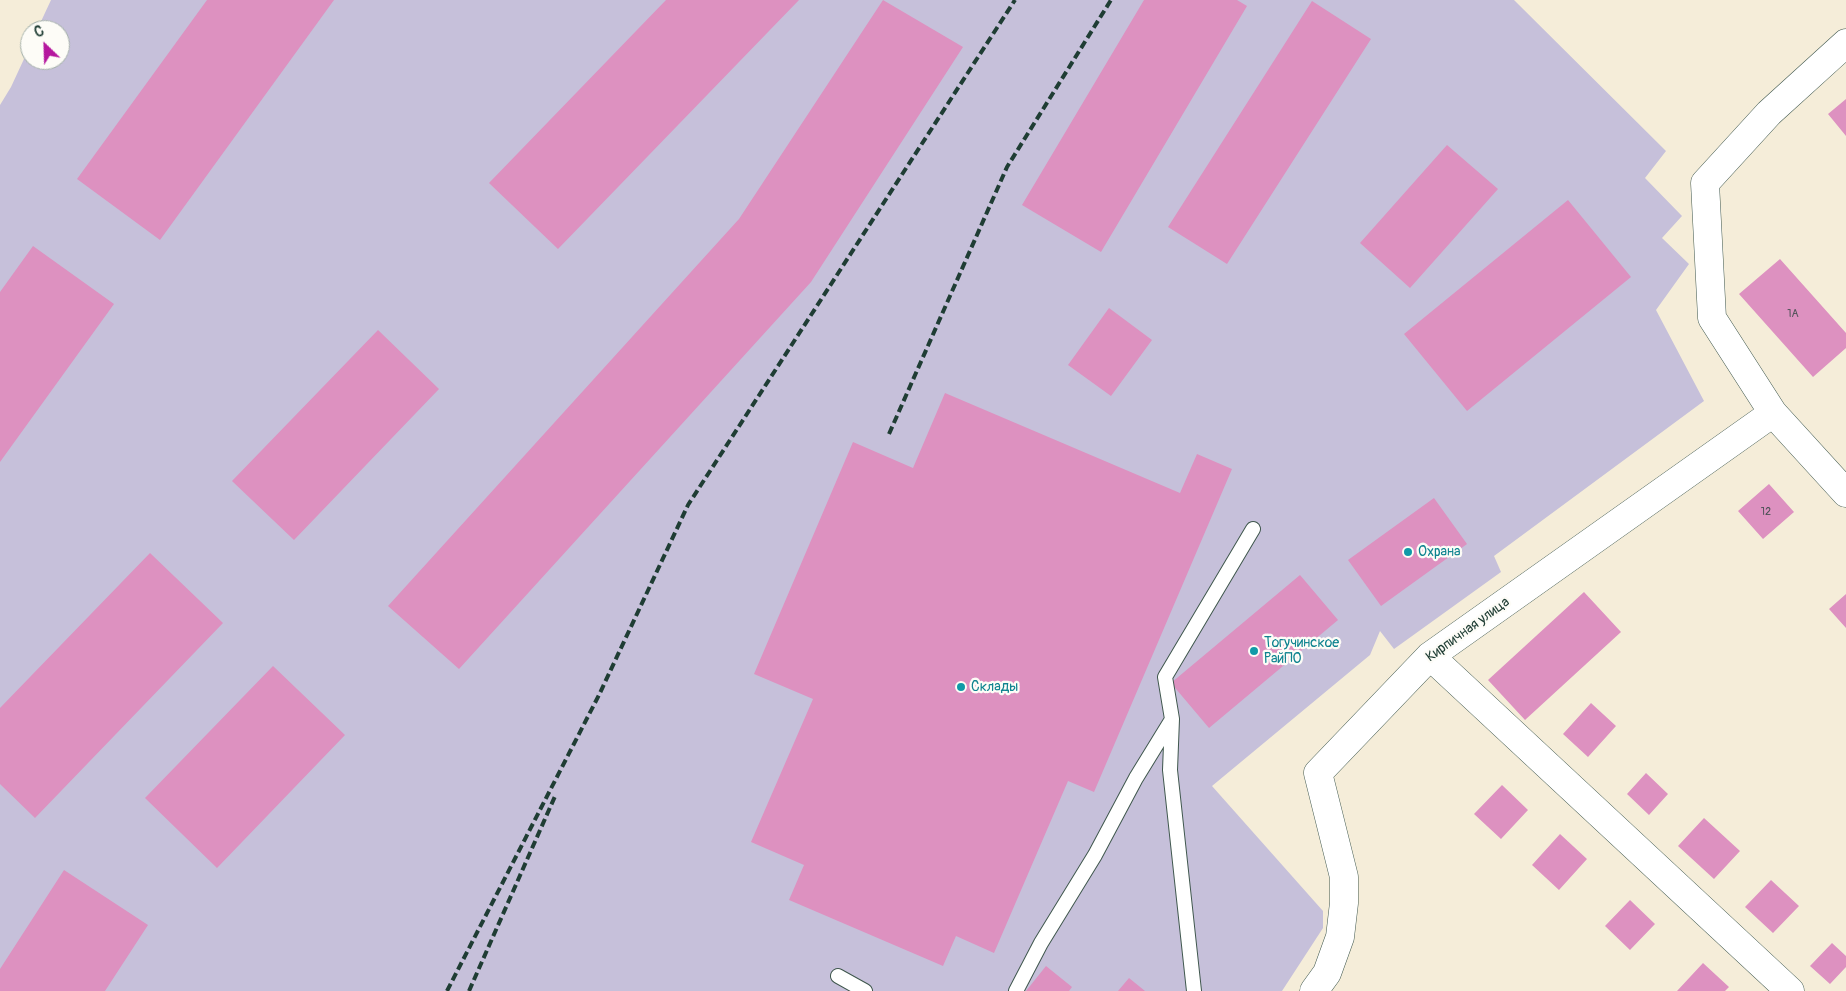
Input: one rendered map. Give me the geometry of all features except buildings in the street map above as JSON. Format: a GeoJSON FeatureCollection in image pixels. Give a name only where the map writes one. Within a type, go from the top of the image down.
{"type":"FeatureCollection","features":[{"type":"Feature","properties":{"kind":"street"},"geometry":{"type":"LineString","coordinates":[[1846,43],[1770,113],[1705,183],[1712,318],[1773,413],[1846,493]]}},
{"type":"Feature","properties":{"kind":"street","name":"Кирпичная улица"},"geometry":{"type":"LineString","coordinates":[[1314,991],[1327,973],[1340,937],[1344,903],[1344,877],[1318,773],[1430,656],[1773,413]]}},
{"type":"Feature","properties":{"kind":"street"},"geometry":{"type":"LineString","coordinates":[[1430,656],[1790,991]]}},
{"type":"Feature","properties":{"kind":"lane"},"geometry":{"type":"LineString","coordinates":[[1194,991],[1170,770],[1172,719],[1165,677],[1253,529]]}},
{"type":"Feature","properties":{"kind":"lane"},"geometry":{"type":"LineString","coordinates":[[1016,991],[1041,943],[1095,855],[1136,778],[1172,719]]}},
{"type":"Feature","properties":{"kind":"lane"},"geometry":{"type":"LineString","coordinates":[[838,976],[865,991]]}},
{"type":"Feature","properties":{"kind":"shaded area"},"geometry":{"type":"Polygon","coordinates":[[[51,0],[1514,0],[1666,151],[1645,178],[1682,216],[1662,238],[1689,264],[1656,310],[1704,401],[1494,556],[1501,572],[1394,649],[1380,631],[1370,655],[1212,786],[1323,911],[1323,928],[1282,991],[0,991],[0,105],[20,68],[20,70],[70,70],[70,20],[42,20],[51,0]]]}},
{"type":"Feature","properties":{"kind":"railway"},"geometry":{"type":"LineString","coordinates":[[447,991],[599,695],[688,505],[1015,0]]}},
{"type":"Feature","properties":{"kind":"railway"},"geometry":{"type":"LineString","coordinates":[[889,434],[1007,167],[1111,0]]}},
{"type":"Feature","properties":{"kind":"railway"},"geometry":{"type":"LineString","coordinates":[[469,991],[556,794]]}},
{"type":"Feature","properties":{"kind":"place","name":"Охрана"},"geometry":{"type":"Point","coordinates":[1408,552]}},
{"type":"Feature","properties":{"kind":"place","name":"Тогучинское РайПО"},"geometry":{"type":"Point","coordinates":[1254,651]}},
{"type":"Feature","properties":{"kind":"place","name":"Склады"},"geometry":{"type":"Point","coordinates":[961,687]}}]}
